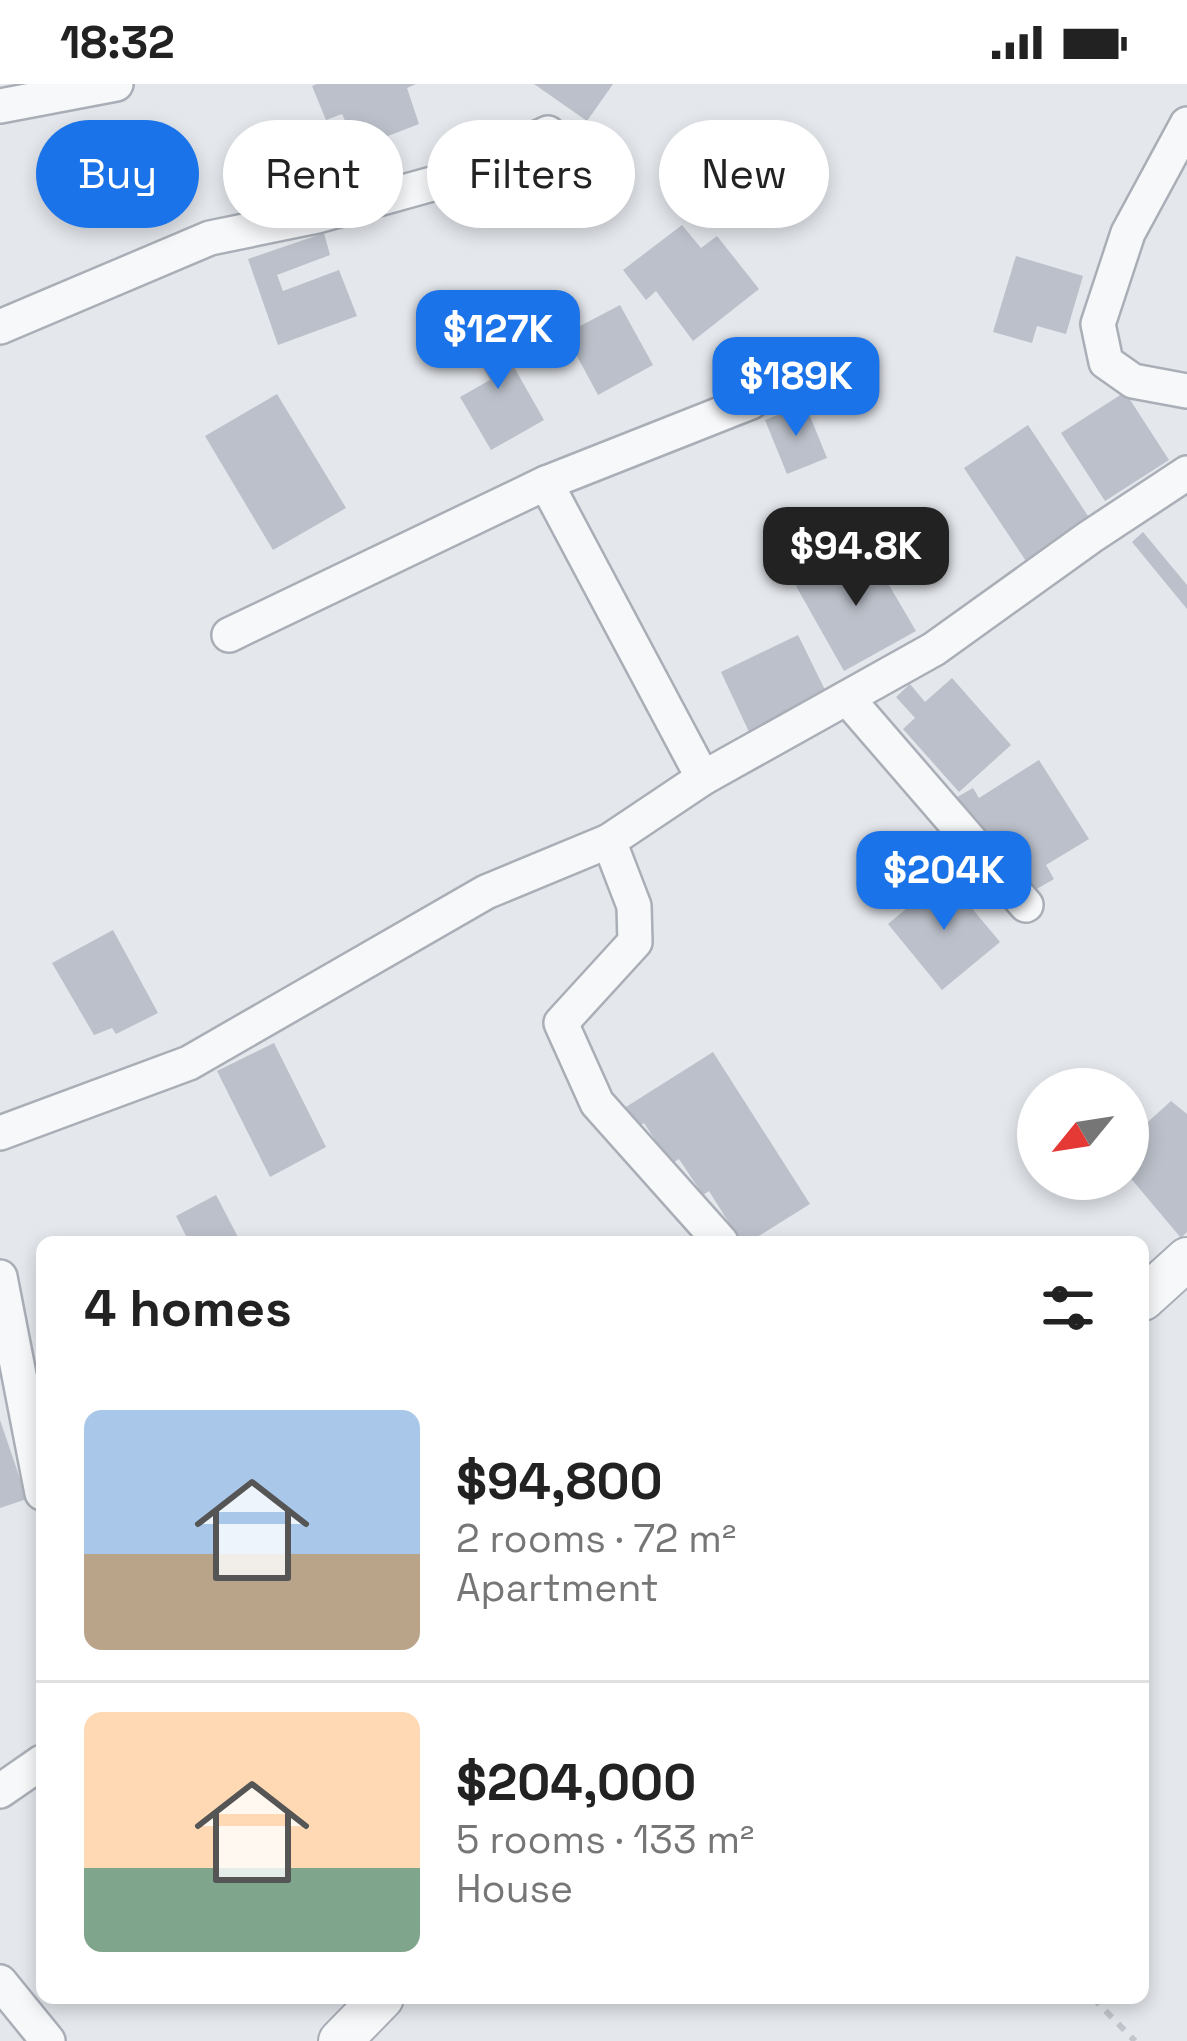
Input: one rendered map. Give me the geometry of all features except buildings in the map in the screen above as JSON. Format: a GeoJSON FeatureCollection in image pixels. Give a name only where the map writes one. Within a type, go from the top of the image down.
{"type":"FeatureCollection","features":[{"type":"Feature","properties":{"kind":"street"},"geometry":{"type":"LineString","coordinates":[[0,106],[116,84]]}},
{"type":"Feature","properties":{"kind":"street"},"geometry":{"type":"LineString","coordinates":[[1187,124],[1128,233],[1097,324],[1106,362],[1133,381],[1187,391]]}},
{"type":"Feature","properties":{"kind":"street"},"geometry":{"type":"LineString","coordinates":[[0,327],[209,238],[317,216],[427,185]]}},
{"type":"Feature","properties":{"kind":"street"},"geometry":{"type":"LineString","coordinates":[[230,635],[546,484],[751,402]]}},
{"type":"Feature","properties":{"kind":"street"},"geometry":{"type":"LineString","coordinates":[[0,1132],[189,1063],[486,892],[609,841],[703,778],[934,649],[1187,473]]}},
{"type":"Feature","properties":{"kind":"street"},"geometry":{"type":"LineString","coordinates":[[546,484],[703,778]]}},
{"type":"Feature","properties":{"kind":"street"},"geometry":{"type":"LineString","coordinates":[[847,698],[1027,905]]}},
{"type":"Feature","properties":{"kind":"street"},"geometry":{"type":"LineString","coordinates":[[609,841],[634,906],[634,942],[561,1023],[597,1103],[717,1236]]}},
{"type":"Feature","properties":{"kind":"street"},"geometry":{"type":"LineString","coordinates":[[1149,1294],[1187,1259]]}},
{"type":"Feature","properties":{"kind":"street"},"geometry":{"type":"LineString","coordinates":[[0,1277],[36,1462]]}},
{"type":"Feature","properties":{"kind":"street"},"geometry":{"type":"LineString","coordinates":[[0,1791],[36,1766]]}},
{"type":"Feature","properties":{"kind":"street"},"geometry":{"type":"LineString","coordinates":[[0,1982],[48,2041]]}},
{"type":"Feature","properties":{"kind":"street"},"geometry":{"type":"LineString","coordinates":[[340,2041],[376,2004]]}},
{"type":"Feature","properties":{"kind":"path"},"geometry":{"type":"LineString","coordinates":[[1099,2004],[1135,2041]]}}]}
